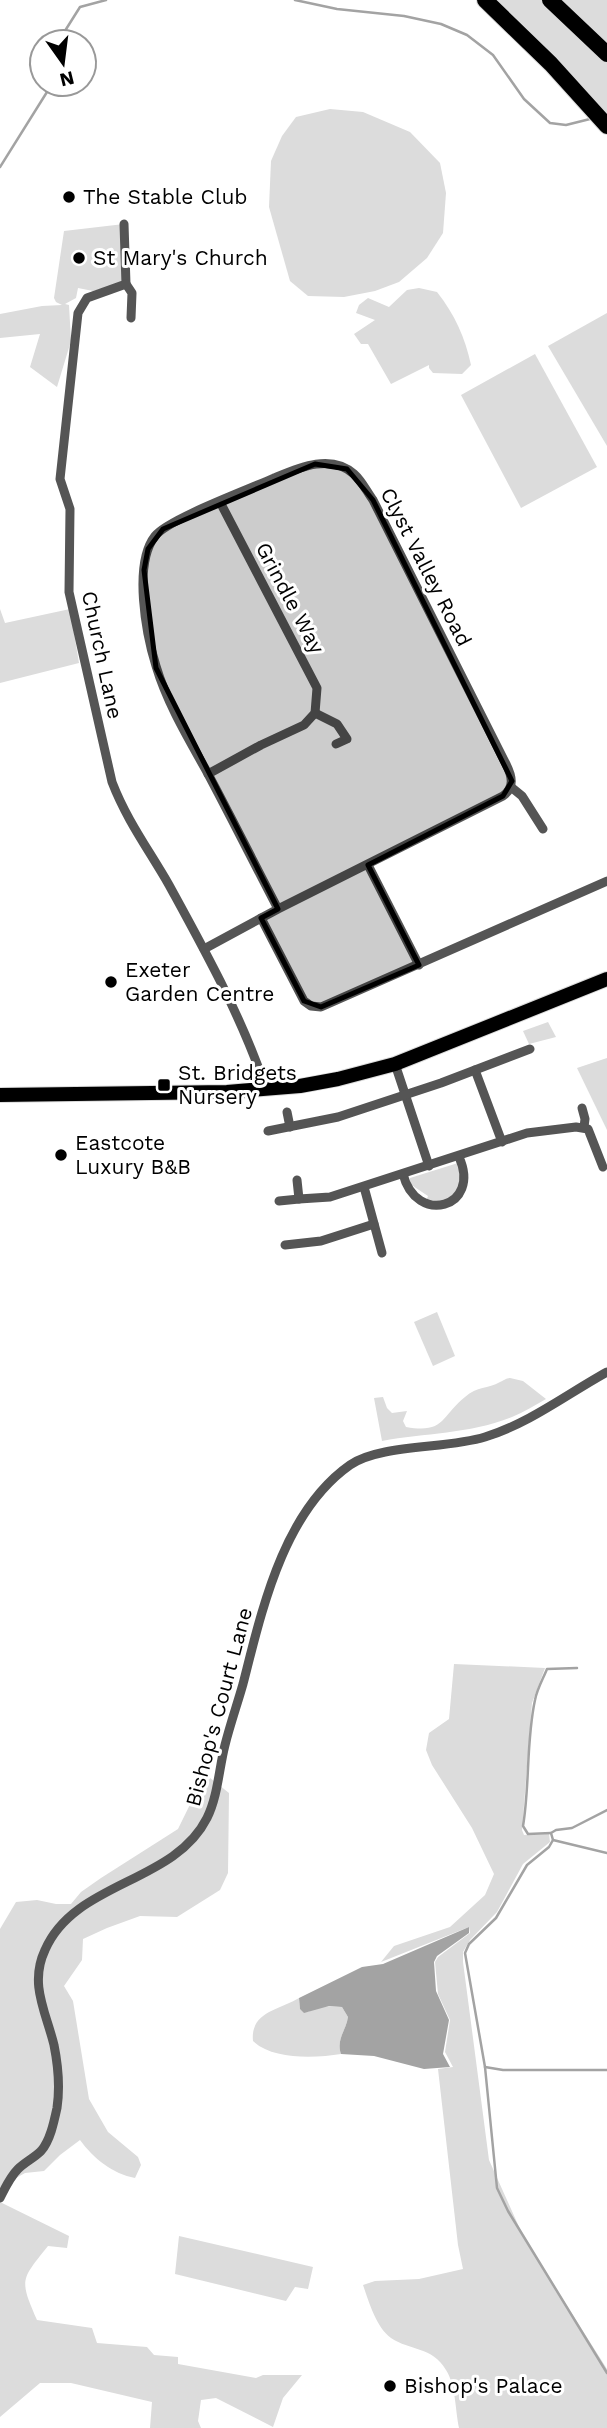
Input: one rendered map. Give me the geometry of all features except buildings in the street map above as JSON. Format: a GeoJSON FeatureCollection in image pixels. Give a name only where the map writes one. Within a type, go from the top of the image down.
{"type":"FeatureCollection","features":[{"type":"Feature","properties":{"kind":"highway"},"geometry":{"type":"LineString","coordinates":[[485,0],[551,64],[606,125]]}},
{"type":"Feature","properties":{"kind":"highway"},"geometry":{"type":"LineString","coordinates":[[550,0],[607,54]]}},
{"type":"Feature","properties":{"kind":"main road"},"geometry":{"type":"LineString","coordinates":[[0,1095],[213,1092],[300,1086],[338,1079],[395,1064],[607,979]]}},
{"type":"Feature","properties":{"kind":"street"},"geometry":{"type":"LineString","coordinates":[[124,224],[126,284],[132,293],[131,318]]}},
{"type":"Feature","properties":{"kind":"street","name":"Church Lane"},"geometry":{"type":"LineString","coordinates":[[126,284],[87,298],[78,313],[60,479],[70,509],[69,592],[112,782],[123,810],[168,883],[204,949],[235,1010],[266,1088]]}},
{"type":"Feature","properties":{"kind":"street","name":"Clyst Valley Road"},"geometry":{"type":"LineString","coordinates":[[278,909],[183,729],[156,668],[150,646],[144,570],[145,559],[155,536],[179,519],[304,465],[332,465],[356,475],[379,511],[506,764],[512,781],[511,787],[522,796],[542,829]]}},
{"type":"Feature","properties":{"kind":"street","name":"Grindle Way"},"geometry":{"type":"LineString","coordinates":[[220,502],[317,688],[315,713]]}},
{"type":"Feature","properties":{"kind":"street"},"geometry":{"type":"LineString","coordinates":[[208,774],[304,725],[315,713],[337,724],[350,738],[336,744]]}},
{"type":"Feature","properties":{"kind":"street"},"geometry":{"type":"LineString","coordinates":[[204,949],[503,796],[511,787]]}},
{"type":"Feature","properties":{"kind":"street"},"geometry":{"type":"LineString","coordinates":[[368,865],[419,965]]}},
{"type":"Feature","properties":{"kind":"street"},"geometry":{"type":"LineString","coordinates":[[261,918],[304,1001],[311,1006],[321,1007],[607,881]]}},
{"type":"Feature","properties":{"kind":"street"},"geometry":{"type":"LineString","coordinates":[[268,1131],[338,1117],[441,1083],[530,1049]]}},
{"type":"Feature","properties":{"kind":"street"},"geometry":{"type":"LineString","coordinates":[[395,1064],[429,1166]]}},
{"type":"Feature","properties":{"kind":"street"},"geometry":{"type":"LineString","coordinates":[[475,1070],[502,1142]]}},
{"type":"Feature","properties":{"kind":"street"},"geometry":{"type":"LineString","coordinates":[[582,1108],[584,1127]]}},
{"type":"Feature","properties":{"kind":"street"},"geometry":{"type":"LineString","coordinates":[[287,1112],[290,1127]]}},
{"type":"Feature","properties":{"kind":"street"},"geometry":{"type":"LineString","coordinates":[[278,1201],[330,1197],[527,1133],[584,1127],[588,1129],[603,1167]]}},
{"type":"Feature","properties":{"kind":"street"},"geometry":{"type":"LineString","coordinates":[[403,1174],[408,1189],[420,1201],[431,1205],[446,1204],[456,1198],[464,1185],[464,1170],[459,1157]]}},
{"type":"Feature","properties":{"kind":"street"},"geometry":{"type":"LineString","coordinates":[[297,1180],[299,1199]]}},
{"type":"Feature","properties":{"kind":"street"},"geometry":{"type":"LineString","coordinates":[[364,1186],[382,1253]]}},
{"type":"Feature","properties":{"kind":"street"},"geometry":{"type":"LineString","coordinates":[[285,1245],[321,1241],[374,1224]]}},
{"type":"Feature","properties":{"kind":"street","name":"Bishop's Court Lane"},"geometry":{"type":"LineString","coordinates":[[0,2198],[14,2173],[40,2152],[57,2110],[59,2096],[56,2057],[37,1983],[43,1953],[61,1925],[75,1911],[162,1862],[185,1846],[200,1831],[209,1814],[225,1745],[276,1568],[298,1524],[319,1495],[349,1466],[362,1458],[380,1453],[467,1442],[497,1433],[526,1422],[607,1372]]}},
{"type":"Feature","properties":{"kind":"highlighted area"},"geometry":{"type":"Polygon","coordinates":[[[315,464],[347,469],[373,500],[512,781],[503,796],[368,865],[419,965],[321,1007],[304,1001],[261,918],[278,909],[156,668],[144,570],[148,549],[163,529],[315,464]]]}},
{"type":"Feature","properties":{"kind":"shaded area"},"geometry":{"type":"Polygon","coordinates":[[[491,0],[543,0],[607,60],[607,120],[491,0]]]}},
{"type":"Feature","properties":{"kind":"shaded area"},"geometry":{"type":"Polygon","coordinates":[[[558,0],[607,0],[607,46],[558,0]]]}},
{"type":"Feature","properties":{"kind":"shaded area"},"geometry":{"type":"Polygon","coordinates":[[[330,109],[363,112],[410,132],[440,163],[446,193],[443,233],[427,258],[399,282],[375,291],[344,297],[308,296],[290,281],[269,207],[271,161],[282,136],[296,117],[330,109]]]}},
{"type":"Feature","properties":{"kind":"shaded area"},"geometry":{"type":"Polygon","coordinates":[[[124,224],[124,283],[93,291],[78,288],[76,298],[65,304],[69,305],[71,341],[57,387],[30,367],[40,334],[0,338],[0,314],[62,305],[54,298],[64,231],[124,224]]]}},
{"type":"Feature","properties":{"kind":"shaded area"},"geometry":{"type":"Polygon","coordinates":[[[419,288],[437,292],[454,318],[466,345],[471,365],[462,374],[433,373],[429,365],[391,384],[368,344],[361,344],[354,334],[375,320],[356,313],[359,305],[368,298],[389,307],[407,290],[419,288]]]}},
{"type":"Feature","properties":{"kind":"shaded area"},"geometry":{"type":"Polygon","coordinates":[[[607,313],[607,446],[548,346],[607,313]]]}},
{"type":"Feature","properties":{"kind":"shaded area"},"geometry":{"type":"Polygon","coordinates":[[[535,354],[597,467],[521,508],[461,395],[535,354]]]}},
{"type":"Feature","properties":{"kind":"shaded area"},"geometry":{"type":"Polygon","coordinates":[[[0,609],[5,623],[70,609],[79,663],[0,683],[0,609]]]}},
{"type":"Feature","properties":{"kind":"shaded area"},"geometry":{"type":"Polygon","coordinates":[[[548,1022],[556,1037],[529,1044],[523,1031],[548,1022]]]}},
{"type":"Feature","properties":{"kind":"shaded area"},"geometry":{"type":"Polygon","coordinates":[[[607,1058],[607,1130],[577,1068],[607,1058]]]}},
{"type":"Feature","properties":{"kind":"shaded area"},"geometry":{"type":"Polygon","coordinates":[[[458,1163],[460,1186],[447,1201],[426,1201],[428,1196],[410,1184],[410,1178],[458,1163]]]}},
{"type":"Feature","properties":{"kind":"shaded area"},"geometry":{"type":"Polygon","coordinates":[[[437,1312],[455,1356],[433,1366],[414,1322],[437,1312]]]}},
{"type":"Feature","properties":{"kind":"shaded area"},"geometry":{"type":"Polygon","coordinates":[[[510,1378],[523,1381],[546,1399],[496,1423],[382,1441],[374,1398],[383,1397],[392,1413],[407,1411],[403,1421],[406,1427],[428,1428],[441,1422],[469,1393],[510,1378]]]}},
{"type":"Feature","properties":{"kind":"shaded area"},"geometry":{"type":"Polygon","coordinates":[[[454,1664],[545,1668],[532,1703],[522,1830],[524,1835],[549,1834],[550,1842],[523,1864],[497,1912],[470,1940],[463,1952],[463,1962],[489,2160],[524,2238],[607,2369],[607,2428],[459,2428],[453,2390],[446,2370],[434,2357],[398,2342],[386,2333],[374,2314],[363,2285],[375,2281],[419,2279],[463,2269],[438,2069],[453,2067],[445,2052],[450,2020],[438,1994],[435,1962],[470,1933],[469,1927],[381,1962],[394,1946],[450,1927],[485,1895],[494,1874],[472,1828],[432,1765],[426,1750],[429,1733],[449,1719],[454,1664]]]}},
{"type":"Feature","properties":{"kind":"shaded area"},"geometry":{"type":"Polygon","coordinates":[[[205,1774],[229,1793],[228,1873],[220,1890],[177,1917],[140,1916],[83,1939],[82,1960],[64,1986],[73,2001],[89,2099],[108,2132],[138,2157],[141,2165],[135,2178],[104,2164],[80,2140],[44,2171],[25,2173],[0,2187],[0,1929],[16,1902],[37,1900],[71,1904],[81,1892],[178,1829],[205,1774]]]}},
{"type":"Feature","properties":{"kind":"shaded area"},"geometry":{"type":"Polygon","coordinates":[[[469,1927],[469,1933],[437,1956],[434,1962],[436,1991],[449,2020],[443,2054],[450,2067],[424,2069],[374,2056],[341,2054],[340,2039],[348,2017],[342,2007],[329,2006],[304,2013],[300,2009],[299,1998],[362,1967],[383,1964],[469,1927]]]}},
{"type":"Feature","properties":{"kind":"shaded area"},"geometry":{"type":"Polygon","coordinates":[[[299,1998],[300,2009],[308,2012],[320,2007],[342,2007],[348,2017],[340,2039],[341,2054],[307,2057],[283,2055],[253,2041],[253,2031],[261,2018],[299,1998]]]}},
{"type":"Feature","properties":{"kind":"shaded area"},"geometry":{"type":"Polygon","coordinates":[[[0,2202],[69,2236],[67,2248],[48,2246],[28,2274],[25,2288],[37,2320],[92,2328],[97,2343],[147,2347],[154,2355],[178,2357],[178,2364],[256,2378],[263,2375],[302,2375],[283,2398],[273,2427],[216,2398],[201,2400],[198,2421],[201,2428],[150,2428],[152,2402],[71,2383],[40,2383],[0,2417],[0,2202]]]}},
{"type":"Feature","properties":{"kind":"shaded area"},"geometry":{"type":"Polygon","coordinates":[[[179,2236],[313,2267],[308,2289],[295,2287],[286,2301],[175,2274],[179,2236]]]}},
{"type":"Feature","properties":{"kind":"waterway"},"geometry":{"type":"LineString","coordinates":[[67,28],[80,7],[106,0]]}},
{"type":"Feature","properties":{"kind":"waterway"},"geometry":{"type":"LineString","coordinates":[[295,0],[441,24],[467,35],[493,55],[524,99],[550,123],[566,125],[590,119]]}},
{"type":"Feature","properties":{"kind":"waterway"},"geometry":{"type":"LineString","coordinates":[[0,167],[43,98]]}},
{"type":"Feature","properties":{"kind":"waterway"},"geometry":{"type":"LineString","coordinates":[[551,1833],[528,1834],[523,1826],[532,1716],[537,1692],[547,1669],[577,1668]]}},
{"type":"Feature","properties":{"kind":"waterway"},"geometry":{"type":"LineString","coordinates":[[607,1810],[572,1828],[551,1833],[553,1840],[549,1847],[527,1865],[496,1918],[469,1944],[465,1953],[485,2067],[497,2188],[508,2211],[607,2373]]}},
{"type":"Feature","properties":{"kind":"waterway"},"geometry":{"type":"LineString","coordinates":[[553,1840],[607,1853]]}},
{"type":"Feature","properties":{"kind":"waterway"},"geometry":{"type":"LineString","coordinates":[[485,2067],[503,2070],[607,2070]]}},
{"type":"Feature","properties":{"kind":"place","name":"The Stable Club"},"geometry":{"type":"Point","coordinates":[69,197]}},
{"type":"Feature","properties":{"kind":"place","name":"St Mary's Church"},"geometry":{"type":"Point","coordinates":[79,258]}},
{"type":"Feature","properties":{"kind":"place","name":"Exeter Garden Centre"},"geometry":{"type":"Point","coordinates":[111,982]}},
{"type":"Feature","properties":{"kind":"place","name":"St. Bridgets Nursery"},"geometry":{"type":"Point","coordinates":[164,1085]}},
{"type":"Feature","properties":{"kind":"place","name":"Eastcote Luxury B&B"},"geometry":{"type":"Point","coordinates":[61,1155]}},
{"type":"Feature","properties":{"kind":"place","name":"Bishop's Palace"},"geometry":{"type":"Point","coordinates":[390,2386]}}]}
